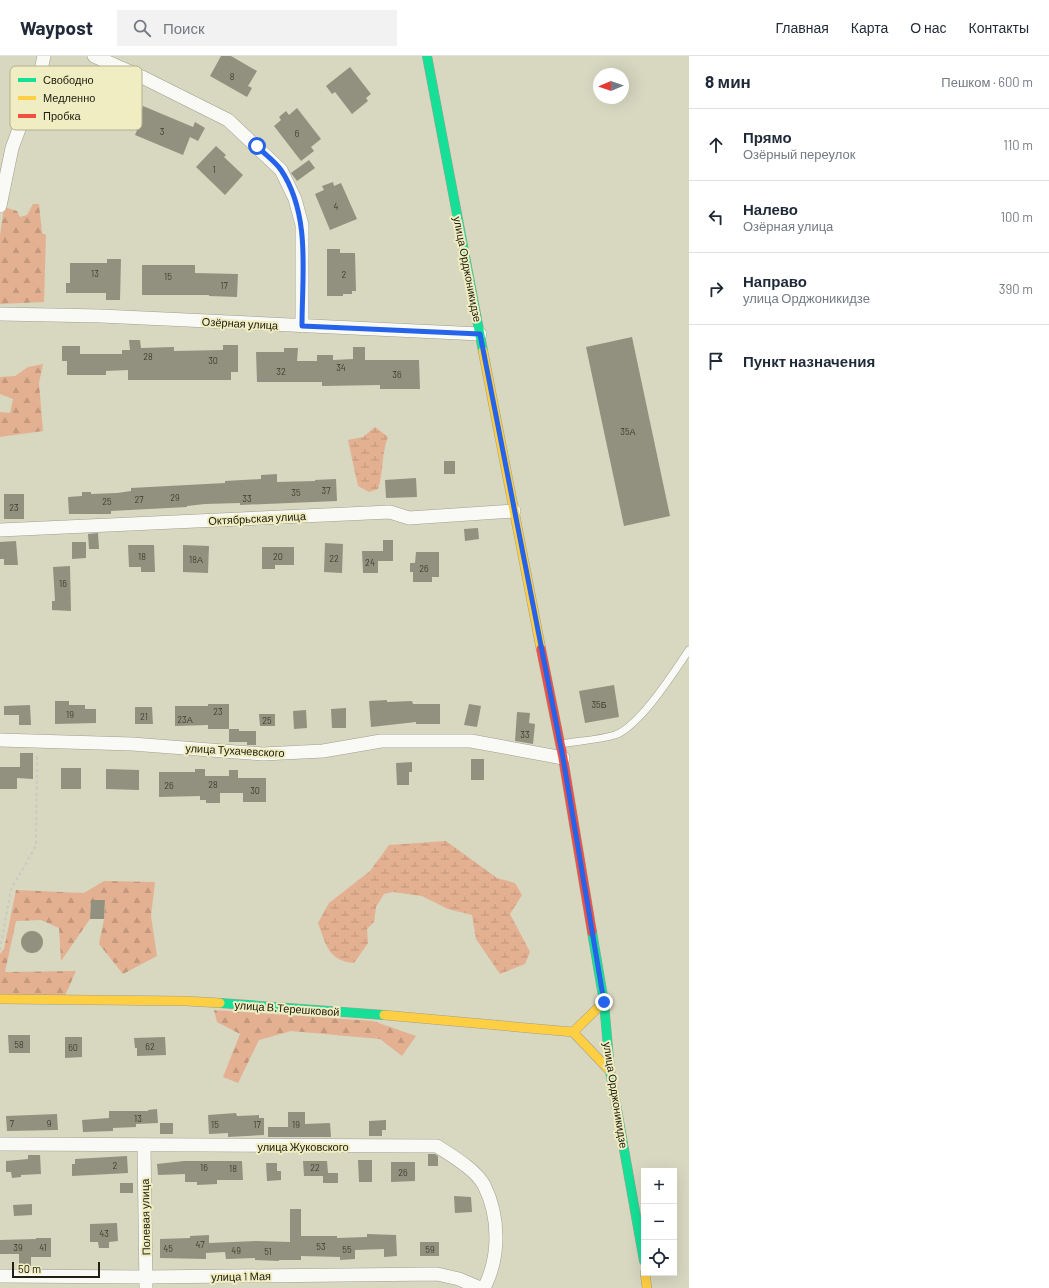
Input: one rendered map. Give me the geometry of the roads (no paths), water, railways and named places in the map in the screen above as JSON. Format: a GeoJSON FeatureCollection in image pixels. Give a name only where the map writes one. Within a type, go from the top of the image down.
{"type":"FeatureCollection","features":[{"type":"Feature","properties":{"kind":"main road","name":"улица Орджоникидзе"},"geometry":{"type":"LineString","coordinates":[[427,56],[514,511],[561,744],[604,1002],[610,1071],[641,1244]]}},
{"type":"Feature","properties":{"kind":"main road","name":"улица В.Терешковой"},"geometry":{"type":"LineString","coordinates":[[0,999],[186,1001],[387,1015],[573,1032]]}},
{"type":"Feature","properties":{"kind":"main road"},"geometry":{"type":"LineString","coordinates":[[604,1002],[573,1032],[610,1071]]}},
{"type":"Feature","properties":{"kind":"main road"},"geometry":{"type":"LineString","coordinates":[[645,1276],[647,1288]]}},
{"type":"Feature","properties":{"kind":"street"},"geometry":{"type":"LineString","coordinates":[[42,66],[44,56]]}},
{"type":"Feature","properties":{"kind":"street"},"geometry":{"type":"LineString","coordinates":[[94,56],[117,66]]}},
{"type":"Feature","properties":{"kind":"street"},"geometry":{"type":"LineString","coordinates":[[142,77],[228,120],[281,170],[295,199],[302,225],[302,326]]}},
{"type":"Feature","properties":{"kind":"street"},"geometry":{"type":"LineString","coordinates":[[0,206],[2,183],[19,130]]}},
{"type":"Feature","properties":{"kind":"street","name":"Озёрная улица"},"geometry":{"type":"LineString","coordinates":[[0,314],[101,316],[480,334]]}},
{"type":"Feature","properties":{"kind":"street","name":"Октябрьская улица"},"geometry":{"type":"LineString","coordinates":[[0,530],[390,512],[409,518],[514,511]]}},
{"type":"Feature","properties":{"kind":"street","name":"улица Тухачевского"},"geometry":{"type":"LineString","coordinates":[[0,740],[132,744],[263,754],[323,752],[382,741],[472,741],[563,758]]}},
{"type":"Feature","properties":{"kind":"street","name":"улица Жуковского"},"geometry":{"type":"LineString","coordinates":[[0,1144],[438,1146],[463,1163],[484,1184],[490,1202],[495,1222],[496,1254],[492,1273],[484,1288]]}},
{"type":"Feature","properties":{"kind":"street","name":"Полевая улица"},"geometry":{"type":"LineString","coordinates":[[144,1145],[146,1283]]}},
{"type":"Feature","properties":{"kind":"street","name":"улица 1 Мая"},"geometry":{"type":"LineString","coordinates":[[0,1276],[146,1283],[437,1274],[459,1279],[480,1288]]}},
{"type":"Feature","properties":{"kind":"lane"},"geometry":{"type":"LineString","coordinates":[[561,744],[616,734],[629,725],[649,706],[689,650]]}}]}
